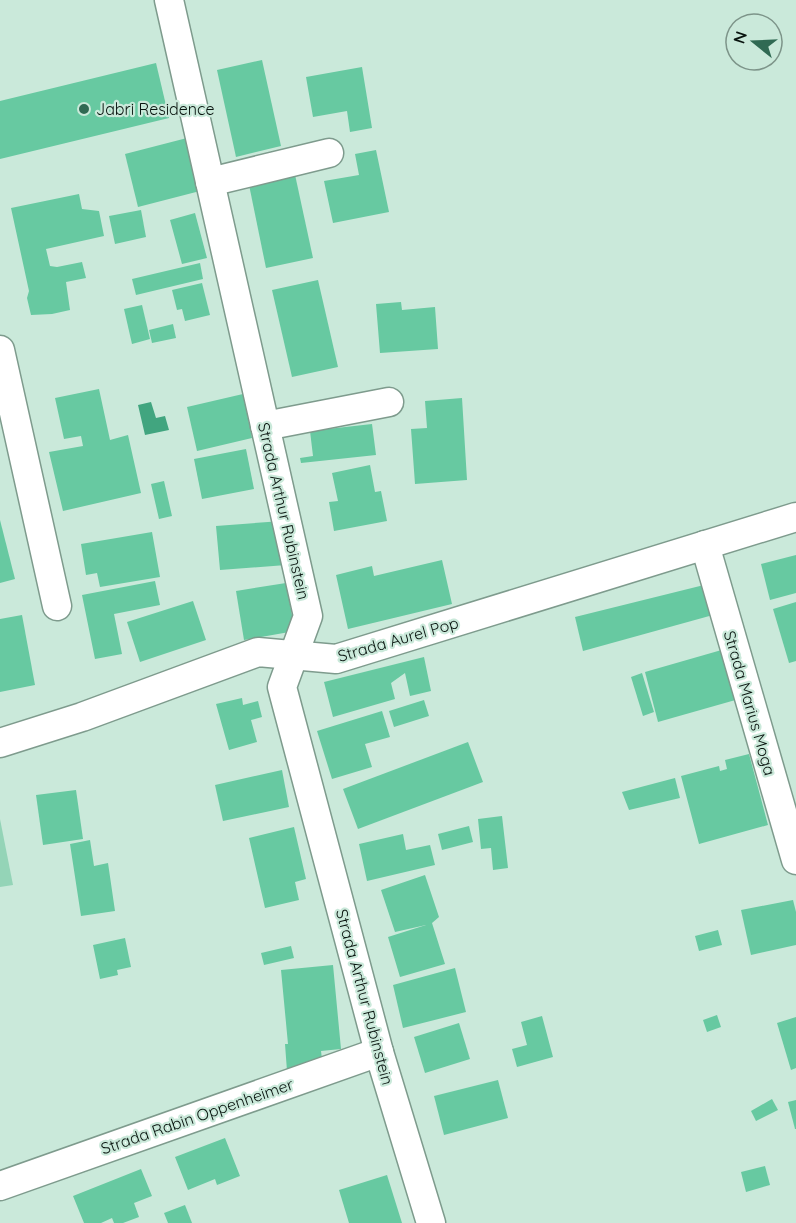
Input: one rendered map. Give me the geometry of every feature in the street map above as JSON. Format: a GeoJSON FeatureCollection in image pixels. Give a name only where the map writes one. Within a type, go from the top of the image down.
{"type":"FeatureCollection","features":[{"type":"Feature","properties":{"kind":"street","name":"Strada Arthur Rubinstein"},"geometry":{"type":"LineString","coordinates":[[169,0],[308,616],[282,687],[379,1052],[431,1223]]}},
{"type":"Feature","properties":{"kind":"street"},"geometry":{"type":"LineString","coordinates":[[210,182],[329,153]]}},
{"type":"Feature","properties":{"kind":"street"},"geometry":{"type":"LineString","coordinates":[[0,350],[57,606]]}},
{"type":"Feature","properties":{"kind":"street"},"geometry":{"type":"LineString","coordinates":[[265,426],[389,402]]}},
{"type":"Feature","properties":{"kind":"street","name":"Strada Aurel Pop"},"geometry":{"type":"LineString","coordinates":[[0,743],[82,717],[258,652],[336,659],[796,518]]}},
{"type":"Feature","properties":{"kind":"street","name":"Strada Marius Moga"},"geometry":{"type":"LineString","coordinates":[[705,545],[796,860]]}},
{"type":"Feature","properties":{"kind":"street","name":"Strada Rabin Oppenheimer"},"geometry":{"type":"LineString","coordinates":[[8,1183],[379,1052]]}},
{"type":"Feature","properties":{"kind":"shaded area"},"geometry":{"type":"Polygon","coordinates":[[[151,402],[156,418],[165,416],[169,430],[145,435],[138,405],[151,402]]]}},
{"type":"Feature","properties":{"kind":"shaded area"},"geometry":{"type":"Polygon","coordinates":[[[0,819],[13,885],[0,887],[0,819]]]}},
{"type":"Feature","properties":{"kind":"building"},"geometry":{"type":"Polygon","coordinates":[[[262,60],[281,146],[236,157],[217,70],[262,60]]]}},
{"type":"Feature","properties":{"kind":"building","name":"Jabri Residence"},"geometry":{"type":"Polygon","coordinates":[[[156,63],[169,118],[0,159],[0,101],[156,63]]]}},
{"type":"Feature","properties":{"kind":"building"},"geometry":{"type":"Polygon","coordinates":[[[362,67],[372,128],[350,132],[347,111],[313,117],[306,77],[362,67]]]}},
{"type":"Feature","properties":{"kind":"building"},"geometry":{"type":"Polygon","coordinates":[[[187,138],[200,191],[138,207],[125,154],[187,138]]]}},
{"type":"Feature","properties":{"kind":"building"},"geometry":{"type":"Polygon","coordinates":[[[376,150],[389,212],[333,223],[324,181],[359,175],[355,154],[376,150]]]}},
{"type":"Feature","properties":{"kind":"building"},"geometry":{"type":"Polygon","coordinates":[[[294,170],[313,258],[266,268],[248,180],[294,170]]]}},
{"type":"Feature","properties":{"kind":"building"},"geometry":{"type":"Polygon","coordinates":[[[79,194],[82,209],[99,211],[104,236],[46,249],[50,266],[57,267],[82,262],[86,278],[66,282],[70,310],[31,315],[27,298],[29,291],[11,208],[79,194]]]}},
{"type":"Feature","properties":{"kind":"building"},"geometry":{"type":"Polygon","coordinates":[[[141,210],[146,237],[115,244],[109,216],[141,210]]]}},
{"type":"Feature","properties":{"kind":"building"},"geometry":{"type":"Polygon","coordinates":[[[195,213],[207,258],[182,264],[170,220],[195,213]]]}},
{"type":"Feature","properties":{"kind":"building"},"geometry":{"type":"Polygon","coordinates":[[[200,263],[203,279],[136,295],[132,279],[200,263]]]}},
{"type":"Feature","properties":{"kind":"building"},"geometry":{"type":"Polygon","coordinates":[[[318,280],[338,367],[292,377],[272,290],[318,280]]]}},
{"type":"Feature","properties":{"kind":"building"},"geometry":{"type":"Polygon","coordinates":[[[202,283],[210,315],[185,321],[182,309],[177,310],[172,290],[202,283]]]}},
{"type":"Feature","properties":{"kind":"building"},"geometry":{"type":"Polygon","coordinates":[[[401,302],[402,310],[435,307],[438,349],[380,353],[376,304],[401,302]]]}},
{"type":"Feature","properties":{"kind":"building"},"geometry":{"type":"Polygon","coordinates":[[[142,305],[150,339],[132,344],[124,309],[142,305]]]}},
{"type":"Feature","properties":{"kind":"building"},"geometry":{"type":"Polygon","coordinates":[[[173,324],[176,338],[152,343],[149,330],[173,324]]]}},
{"type":"Feature","properties":{"kind":"building"},"geometry":{"type":"Polygon","coordinates":[[[99,389],[110,440],[128,435],[141,493],[63,511],[49,452],[83,446],[81,436],[64,439],[55,398],[99,389]]]}},
{"type":"Feature","properties":{"kind":"building"},"geometry":{"type":"Polygon","coordinates":[[[243,394],[252,438],[197,451],[187,407],[243,394]]]}},
{"type":"Feature","properties":{"kind":"building"},"geometry":{"type":"Polygon","coordinates":[[[462,398],[467,480],[415,484],[411,429],[427,428],[425,401],[462,398]]]}},
{"type":"Feature","properties":{"kind":"building"},"geometry":{"type":"Polygon","coordinates":[[[372,424],[376,455],[301,463],[300,458],[313,456],[310,431],[372,424]]]}},
{"type":"Feature","properties":{"kind":"building"},"geometry":{"type":"Polygon","coordinates":[[[246,449],[254,489],[202,499],[194,459],[246,449]]]}},
{"type":"Feature","properties":{"kind":"building"},"geometry":{"type":"Polygon","coordinates":[[[370,465],[375,492],[381,491],[387,521],[334,531],[329,502],[338,501],[332,473],[370,465]]]}},
{"type":"Feature","properties":{"kind":"building"},"geometry":{"type":"Polygon","coordinates":[[[164,481],[172,516],[159,519],[151,484],[164,481]]]}},
{"type":"Feature","properties":{"kind":"building"},"geometry":{"type":"Polygon","coordinates":[[[0,520],[15,579],[0,583],[0,520]]]}},
{"type":"Feature","properties":{"kind":"building"},"geometry":{"type":"Polygon","coordinates":[[[282,521],[286,565],[220,570],[216,526],[282,521]]]}},
{"type":"Feature","properties":{"kind":"building"},"geometry":{"type":"Polygon","coordinates":[[[152,532],[160,577],[100,587],[97,573],[86,575],[81,544],[152,532]]]}},
{"type":"Feature","properties":{"kind":"building"},"geometry":{"type":"Polygon","coordinates":[[[796,555],[796,593],[770,600],[761,564],[796,555]]]}},
{"type":"Feature","properties":{"kind":"building"},"geometry":{"type":"Polygon","coordinates":[[[442,560],[452,604],[348,629],[336,575],[372,566],[374,576],[442,560]]]}},
{"type":"Feature","properties":{"kind":"building"},"geometry":{"type":"Polygon","coordinates":[[[155,581],[160,605],[114,614],[122,654],[95,659],[82,595],[155,581]]]}},
{"type":"Feature","properties":{"kind":"building"},"geometry":{"type":"Polygon","coordinates":[[[286,583],[295,631],[244,640],[236,591],[286,583]]]}},
{"type":"Feature","properties":{"kind":"building"},"geometry":{"type":"Polygon","coordinates":[[[704,585],[713,615],[583,651],[575,617],[704,585]]]}},
{"type":"Feature","properties":{"kind":"building"},"geometry":{"type":"Polygon","coordinates":[[[193,601],[206,640],[140,662],[127,622],[193,601]]]}},
{"type":"Feature","properties":{"kind":"building"},"geometry":{"type":"Polygon","coordinates":[[[796,602],[796,661],[789,663],[773,609],[796,602]]]}},
{"type":"Feature","properties":{"kind":"building"},"geometry":{"type":"Polygon","coordinates":[[[22,615],[35,685],[0,692],[0,619],[22,615]]]}},
{"type":"Feature","properties":{"kind":"building"},"geometry":{"type":"Polygon","coordinates":[[[732,647],[746,697],[658,722],[645,672],[732,647]]]}},
{"type":"Feature","properties":{"kind":"building"},"geometry":{"type":"Polygon","coordinates":[[[424,657],[431,691],[410,696],[405,673],[391,683],[395,699],[333,717],[324,682],[424,657]]]}},
{"type":"Feature","properties":{"kind":"building"},"geometry":{"type":"Polygon","coordinates":[[[642,673],[654,712],[643,716],[631,677],[642,673]]]}},
{"type":"Feature","properties":{"kind":"building"},"geometry":{"type":"Polygon","coordinates":[[[242,698],[243,705],[258,701],[262,717],[251,720],[257,742],[229,750],[216,704],[242,698]]]}},
{"type":"Feature","properties":{"kind":"building"},"geometry":{"type":"Polygon","coordinates":[[[424,700],[429,716],[394,727],[389,711],[424,700]]]}},
{"type":"Feature","properties":{"kind":"building"},"geometry":{"type":"Polygon","coordinates":[[[382,711],[390,737],[365,744],[372,767],[332,779],[317,731],[382,711]]]}},
{"type":"Feature","properties":{"kind":"building"},"geometry":{"type":"Polygon","coordinates":[[[468,742],[483,782],[358,829],[343,789],[468,742]]]}},
{"type":"Feature","properties":{"kind":"building"},"geometry":{"type":"Polygon","coordinates":[[[749,754],[768,825],[699,844],[681,776],[719,766],[720,771],[727,769],[725,760],[749,754]]]}},
{"type":"Feature","properties":{"kind":"building"},"geometry":{"type":"Polygon","coordinates":[[[282,770],[289,807],[223,821],[215,785],[282,770]]]}},
{"type":"Feature","properties":{"kind":"building"},"geometry":{"type":"Polygon","coordinates":[[[675,778],[680,798],[629,810],[622,792],[675,778]]]}},
{"type":"Feature","properties":{"kind":"building"},"geometry":{"type":"Polygon","coordinates":[[[76,790],[83,839],[43,845],[36,795],[76,790]]]}},
{"type":"Feature","properties":{"kind":"building"},"geometry":{"type":"Polygon","coordinates":[[[502,816],[508,868],[493,870],[491,848],[481,849],[478,819],[502,816]]]}},
{"type":"Feature","properties":{"kind":"building"},"geometry":{"type":"Polygon","coordinates":[[[469,826],[473,842],[442,850],[438,834],[469,826]]]}},
{"type":"Feature","properties":{"kind":"building"},"geometry":{"type":"Polygon","coordinates":[[[294,827],[306,879],[295,882],[299,900],[265,908],[249,838],[294,827]]]}},
{"type":"Feature","properties":{"kind":"building"},"geometry":{"type":"Polygon","coordinates":[[[403,834],[406,850],[430,845],[435,865],[367,881],[359,844],[403,834]]]}},
{"type":"Feature","properties":{"kind":"building"},"geometry":{"type":"Polygon","coordinates":[[[90,840],[94,866],[108,863],[115,911],[81,916],[70,844],[90,840]]]}},
{"type":"Feature","properties":{"kind":"building"},"geometry":{"type":"Polygon","coordinates":[[[425,875],[439,917],[432,923],[445,964],[400,977],[388,937],[426,925],[395,932],[381,890],[425,875]]]}},
{"type":"Feature","properties":{"kind":"building"},"geometry":{"type":"Polygon","coordinates":[[[793,900],[796,912],[796,945],[751,955],[741,910],[793,900]]]}},
{"type":"Feature","properties":{"kind":"building"},"geometry":{"type":"Polygon","coordinates":[[[718,930],[722,945],[699,951],[695,936],[718,930]]]}},
{"type":"Feature","properties":{"kind":"building"},"geometry":{"type":"Polygon","coordinates":[[[125,938],[131,967],[117,970],[118,975],[100,979],[93,945],[125,938]]]}},
{"type":"Feature","properties":{"kind":"building"},"geometry":{"type":"Polygon","coordinates":[[[291,946],[294,958],[264,965],[261,953],[291,946]]]}},
{"type":"Feature","properties":{"kind":"building"},"geometry":{"type":"Polygon","coordinates":[[[333,965],[341,1049],[321,1051],[323,1067],[287,1071],[285,1044],[288,1044],[281,970],[333,965]]]}},
{"type":"Feature","properties":{"kind":"building"},"geometry":{"type":"Polygon","coordinates":[[[455,968],[466,1012],[403,1028],[393,985],[455,968]]]}},
{"type":"Feature","properties":{"kind":"building"},"geometry":{"type":"Polygon","coordinates":[[[717,1015],[721,1027],[707,1032],[703,1020],[717,1015]]]}},
{"type":"Feature","properties":{"kind":"building"},"geometry":{"type":"Polygon","coordinates":[[[542,1016],[553,1057],[517,1067],[512,1049],[527,1045],[521,1022],[542,1016]]]}},
{"type":"Feature","properties":{"kind":"building"},"geometry":{"type":"Polygon","coordinates":[[[796,1017],[796,1068],[791,1070],[777,1023],[796,1017]]]}},
{"type":"Feature","properties":{"kind":"building"},"geometry":{"type":"Polygon","coordinates":[[[459,1023],[470,1059],[425,1073],[414,1037],[459,1023]]]}},
{"type":"Feature","properties":{"kind":"building"},"geometry":{"type":"Polygon","coordinates":[[[498,1080],[508,1118],[444,1135],[434,1096],[498,1080]]]}},
{"type":"Feature","properties":{"kind":"building"},"geometry":{"type":"Polygon","coordinates":[[[772,1099],[778,1110],[756,1121],[751,1111],[772,1099]]]}},
{"type":"Feature","properties":{"kind":"building"},"geometry":{"type":"Polygon","coordinates":[[[796,1100],[796,1129],[795,1129],[788,1102],[796,1100]]]}},
{"type":"Feature","properties":{"kind":"building"},"geometry":{"type":"Polygon","coordinates":[[[225,1138],[240,1176],[217,1185],[215,1179],[188,1190],[175,1157],[225,1138]]]}},
{"type":"Feature","properties":{"kind":"building"},"geometry":{"type":"Polygon","coordinates":[[[765,1166],[770,1185],[746,1192],[741,1172],[765,1166]]]}},
{"type":"Feature","properties":{"kind":"building"},"geometry":{"type":"Polygon","coordinates":[[[141,1169],[152,1196],[134,1203],[139,1217],[123,1223],[114,1223],[112,1218],[101,1223],[84,1223],[73,1196],[141,1169]]]}},
{"type":"Feature","properties":{"kind":"building"},"geometry":{"type":"Polygon","coordinates":[[[387,1175],[402,1223],[349,1223],[339,1190],[387,1175]]]}},
{"type":"Feature","properties":{"kind":"building"},"geometry":{"type":"Polygon","coordinates":[[[185,1205],[192,1223],[168,1223],[164,1213],[185,1205]]]}},
{"type":"Feature","properties":{"kind":"place","name":"Jabri Residence"},"geometry":{"type":"Point","coordinates":[84,109]}}]}
